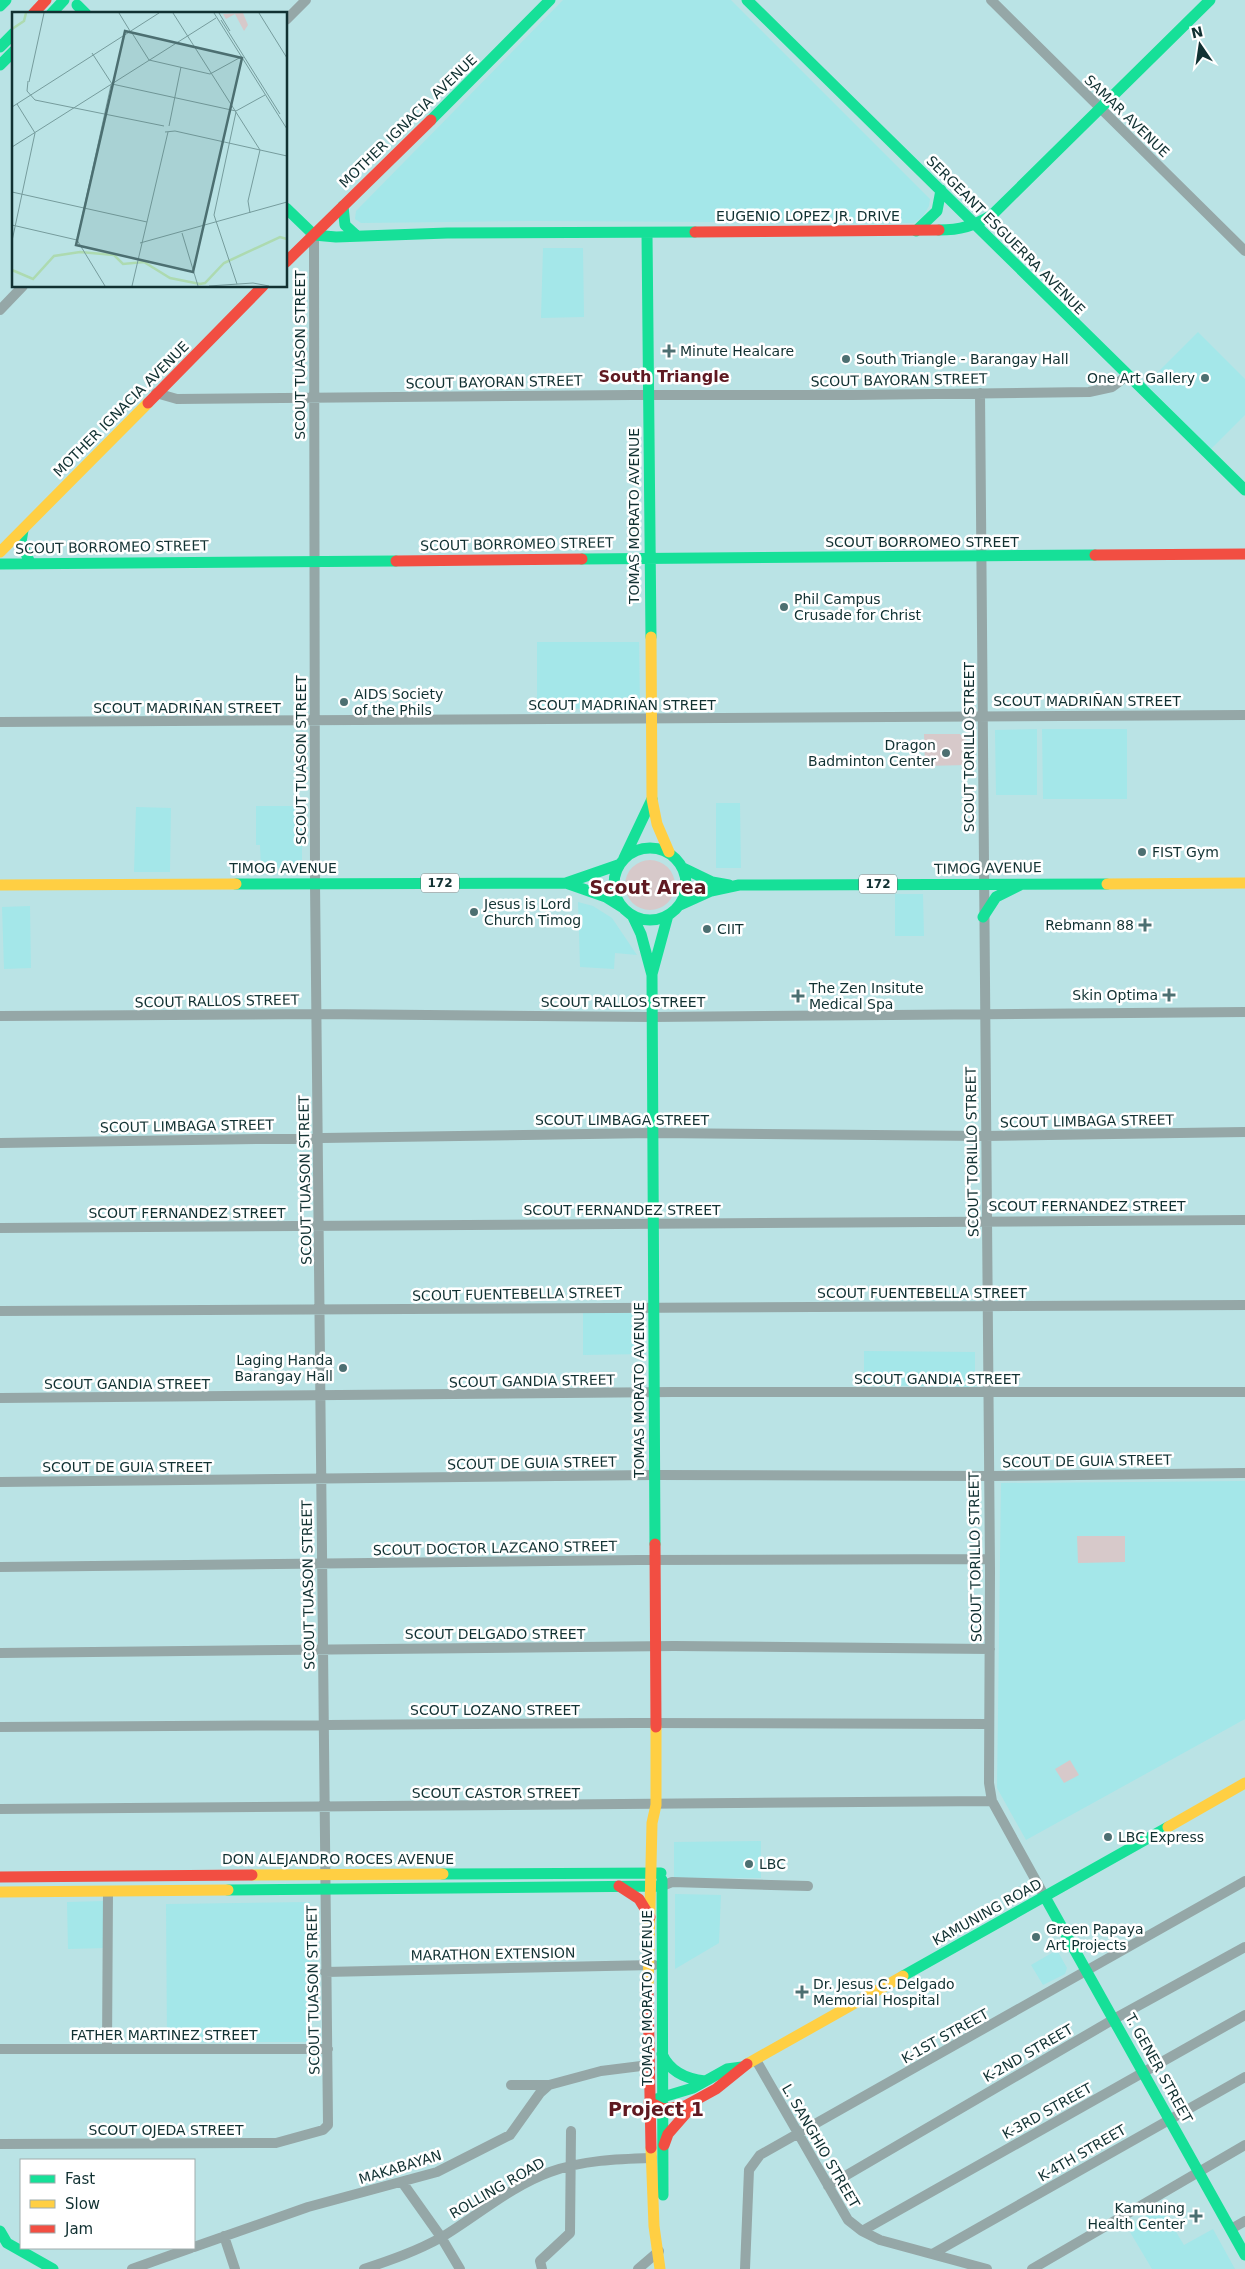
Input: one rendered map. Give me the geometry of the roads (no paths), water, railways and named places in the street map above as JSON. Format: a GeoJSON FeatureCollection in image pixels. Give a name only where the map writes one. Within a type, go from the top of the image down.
{"type":"FeatureCollection","features":[{"type":"Feature","properties":{"kind":"main road"},"geometry":{"type":"LineString","coordinates":[[0,6],[6,0]]}},
{"type":"Feature","properties":{"kind":"main road"},"geometry":{"type":"LineString","coordinates":[[34,12],[46,0]]}},
{"type":"Feature","properties":{"kind":"main road"},"geometry":{"type":"LineString","coordinates":[[53,12],[64,0]]}},
{"type":"Feature","properties":{"kind":"main road","name":"MOTHER IGNACIA AVENUE"},"geometry":{"type":"LineString","coordinates":[[288,260],[504,49],[550,0]]}},
{"type":"Feature","properties":{"kind":"main road","name":"SERGEANT ESGUERRA AVENUE"},"geometry":{"type":"LineString","coordinates":[[747,0],[1245,490]]}},
{"type":"Feature","properties":{"kind":"main road","name":"EUGENIO LOPEZ JR. DRIVE"},"geometry":{"type":"LineString","coordinates":[[314,235],[958,230],[976,225],[992,215],[1210,0]]}},
{"type":"Feature","properties":{"kind":"main road"},"geometry":{"type":"LineString","coordinates":[[74,2],[84,12]]}},
{"type":"Feature","properties":{"kind":"main road"},"geometry":{"type":"LineString","coordinates":[[0,47],[12,35]]}},
{"type":"Feature","properties":{"kind":"main road"},"geometry":{"type":"LineString","coordinates":[[0,65],[12,53]]}},
{"type":"Feature","properties":{"kind":"main road"},"geometry":{"type":"LineString","coordinates":[[916,231],[937,212],[941,190]]}},
{"type":"Feature","properties":{"kind":"main road"},"geometry":{"type":"LineString","coordinates":[[343,206],[345,225],[357,236]]}},
{"type":"Feature","properties":{"kind":"main road"},"geometry":{"type":"LineString","coordinates":[[288,210],[314,235]]}},
{"type":"Feature","properties":{"kind":"main road","name":"TOMAS MORATO AVENUE"},"geometry":{"type":"LineString","coordinates":[[647,233],[652,799],[661,836],[669,852]]}},
{"type":"Feature","properties":{"kind":"main road","name":"MOTHER IGNACIA AVENUE"},"geometry":{"type":"LineString","coordinates":[[0,552],[261,288]]}},
{"type":"Feature","properties":{"kind":"main road"},"geometry":{"type":"LineString","coordinates":[[23,530],[21,542],[30,563]]}},
{"type":"Feature","properties":{"kind":"main road","name":"SCOUT BORROMEO STREET"},"geometry":{"type":"LineString","coordinates":[[0,564],[649,558],[718,560],[1245,554]]}},
{"type":"Feature","properties":{"kind":"main road","name":"TOMAS MORATO AVENUE"},"geometry":{"type":"LineString","coordinates":[[621,862],[640,830],[652,799]]}},
{"type":"Feature","properties":{"kind":"main road","name":"172"},"geometry":{"type":"LineString","coordinates":[[621,862],[637,850],[647,848],[669,852],[683,868]]}},
{"type":"Feature","properties":{"kind":"main road"},"geometry":{"type":"LineString","coordinates":[[621,862],[614,887],[622,907]]}},
{"type":"Feature","properties":{"kind":"main road","name":"TIMOG AVENUE"},"geometry":{"type":"LineString","coordinates":[[566,883],[621,862]]}},
{"type":"Feature","properties":{"kind":"main road"},"geometry":{"type":"LineString","coordinates":[[680,905],[686,890],[683,868]]}},
{"type":"Feature","properties":{"kind":"main road","name":"TIMOG AVENUE"},"geometry":{"type":"LineString","coordinates":[[683,868],[712,882],[731,886],[1245,882]]}},
{"type":"Feature","properties":{"kind":"main road","name":"TIMOG AVENUE"},"geometry":{"type":"LineString","coordinates":[[0,885],[566,883],[606,897],[622,907]]}},
{"type":"Feature","properties":{"kind":"main road"},"geometry":{"type":"LineString","coordinates":[[983,917],[999,895],[1024,883]]}},
{"type":"Feature","properties":{"kind":"main road","name":"TIMOG AVENUE"},"geometry":{"type":"LineString","coordinates":[[680,905],[695,897],[731,886]]}},
{"type":"Feature","properties":{"kind":"main road","name":"172"},"geometry":{"type":"LineString","coordinates":[[668,915],[680,905]]}},
{"type":"Feature","properties":{"kind":"main road","name":"172"},"geometry":{"type":"LineString","coordinates":[[622,907],[632,916]]}},
{"type":"Feature","properties":{"kind":"main road"},"geometry":{"type":"LineString","coordinates":[[632,916],[650,920],[668,915]]}},
{"type":"Feature","properties":{"kind":"main road","name":"TOMAS MORATO AVENUE"},"geometry":{"type":"LineString","coordinates":[[659,2251],[663,2225],[661,2109],[662,1885],[657,1873],[652,1823],[656,1805],[656,1723],[652,975],[668,915]]}},
{"type":"Feature","properties":{"kind":"main road","name":"TOMAS MORATO AVENUE"},"geometry":{"type":"LineString","coordinates":[[632,916],[641,934],[652,975]]}},
{"type":"Feature","properties":{"kind":"main road","name":"KAMUNING ROAD"},"geometry":{"type":"LineString","coordinates":[[661,2109],[678,2106],[700,2097],[731,2079],[742,2068],[1245,1783]]}},
{"type":"Feature","properties":{"kind":"main road","name":"DON ALEJANDRO ROCES AVENUE"},"geometry":{"type":"LineString","coordinates":[[0,1877],[657,1873]]}},
{"type":"Feature","properties":{"kind":"main road"},"geometry":{"type":"LineString","coordinates":[[436,1874],[436,1888]]}},
{"type":"Feature","properties":{"kind":"main road","name":"TOMAS MORATO AVENUE"},"geometry":{"type":"LineString","coordinates":[[660,2269],[654,2226],[649,2102],[648,1965],[650,1917],[662,1885]]}},
{"type":"Feature","properties":{"kind":"main road","name":"DON ALEJANDRO ROCES AVENUE"},"geometry":{"type":"LineString","coordinates":[[0,1892],[662,1885]]}},
{"type":"Feature","properties":{"kind":"main road"},"geometry":{"type":"LineString","coordinates":[[618,1886],[633,1893],[650,1917]]}},
{"type":"Feature","properties":{"kind":"main road","name":"T. GENER STREET"},"geometry":{"type":"LineString","coordinates":[[1045,1897],[1200,2171],[1245,2255]]}},
{"type":"Feature","properties":{"kind":"main road"},"geometry":{"type":"LineString","coordinates":[[662,2054],[664,2060],[676,2072],[693,2081],[705,2081]]}},
{"type":"Feature","properties":{"kind":"main road","name":"KAMUNING ROAD"},"geometry":{"type":"LineString","coordinates":[[649,2102],[661,2096],[674,2095],[727,2069],[742,2068]]}},
{"type":"Feature","properties":{"kind":"main road"},"geometry":{"type":"LineString","coordinates":[[663,2149],[668,2134],[700,2097]]}},
{"type":"Feature","properties":{"kind":"main road"},"geometry":{"type":"LineString","coordinates":[[649,2102],[661,2109]]}},
{"type":"Feature","properties":{"kind":"main road"},"geometry":{"type":"LineString","coordinates":[[0,2231],[7,2243],[47,2267]]}},
{"type":"Feature","properties":{"kind":"street"},"geometry":{"type":"LineString","coordinates":[[288,18],[306,0]]}},
{"type":"Feature","properties":{"kind":"street","name":"SAMAR AVENUE"},"geometry":{"type":"LineString","coordinates":[[991,0],[1245,250]]}},
{"type":"Feature","properties":{"kind":"street","name":"SCOUT TUASON STREET"},"geometry":{"type":"LineString","coordinates":[[314,235],[315,883],[328,2125]]}},
{"type":"Feature","properties":{"kind":"street"},"geometry":{"type":"LineString","coordinates":[[0,310],[21,288]]}},
{"type":"Feature","properties":{"kind":"street","name":"SCOUT BAYORAN STREET"},"geometry":{"type":"LineString","coordinates":[[156,393],[177,399],[1089,392],[1112,387],[1128,375]]}},
{"type":"Feature","properties":{"kind":"street","name":"SCOUT TORILLO STREET"},"geometry":{"type":"LineString","coordinates":[[980,393],[983,557],[983,917],[990,1560],[989,1783],[992,1801],[1045,1897]]}},
{"type":"Feature","properties":{"kind":"street","name":"SCOUT MADRIÑAN STREET"},"geometry":{"type":"LineString","coordinates":[[0,722],[1245,715]]}},
{"type":"Feature","properties":{"kind":"street","name":"SCOUT RALLOS STREET"},"geometry":{"type":"LineString","coordinates":[[0,1016],[316,1014],[652,1017],[1245,1012]]}},
{"type":"Feature","properties":{"kind":"street","name":"SCOUT LIMBAGA STREET"},"geometry":{"type":"LineString","coordinates":[[0,1143],[652,1133],[985,1136],[1245,1132]]}},
{"type":"Feature","properties":{"kind":"street","name":"SCOUT FERNANDEZ STREET"},"geometry":{"type":"LineString","coordinates":[[0,1228],[987,1220],[1245,1220]]}},
{"type":"Feature","properties":{"kind":"street","name":"SCOUT FUENTEBELLA STREET"},"geometry":{"type":"LineString","coordinates":[[0,1310],[1245,1305]]}},
{"type":"Feature","properties":{"kind":"street","name":"SCOUT GANDIA STREET"},"geometry":{"type":"LineString","coordinates":[[0,1398],[654,1393],[1245,1392]]}},
{"type":"Feature","properties":{"kind":"street","name":"SCOUT DE GUIA STREET"},"geometry":{"type":"LineString","coordinates":[[0,1482],[654,1475],[988,1476],[1245,1473]]}},
{"type":"Feature","properties":{"kind":"street","name":"SCOUT DOCTOR LAZCANO STREET"},"geometry":{"type":"LineString","coordinates":[[0,1567],[655,1560],[990,1560]]}},
{"type":"Feature","properties":{"kind":"street","name":"SCOUT DELGADO STREET"},"geometry":{"type":"LineString","coordinates":[[0,1653],[655,1646],[990,1649]]}},
{"type":"Feature","properties":{"kind":"street","name":"SCOUT LOZANO STREET"},"geometry":{"type":"LineString","coordinates":[[0,1728],[656,1723],[989,1724]]}},
{"type":"Feature","properties":{"kind":"street","name":"SCOUT CASTOR STREET"},"geometry":{"type":"LineString","coordinates":[[0,1809],[992,1801]]}},
{"type":"Feature","properties":{"kind":"street"},"geometry":{"type":"LineString","coordinates":[[657,1873],[662,1885]]}},
{"type":"Feature","properties":{"kind":"street","name":"K-1ST STREET"},"geometry":{"type":"LineString","coordinates":[[745,2269],[749,2170],[760,2155],[1087,1972],[1245,1881]]}},
{"type":"Feature","properties":{"kind":"street","name":"DON ALEJANDRO ROCES AVENUE"},"geometry":{"type":"LineString","coordinates":[[662,1885],[808,1886]]}},
{"type":"Feature","properties":{"kind":"street"},"geometry":{"type":"LineString","coordinates":[[107,2049],[108,1891]]}},
{"type":"Feature","properties":{"kind":"street","name":"K-2ND STREET"},"geometry":{"type":"LineString","coordinates":[[828,2186],[1114,2019],[1245,1947]]}},
{"type":"Feature","properties":{"kind":"street","name":"MARATHON EXTENSION"},"geometry":{"type":"LineString","coordinates":[[325,1972],[662,1965]]}},
{"type":"Feature","properties":{"kind":"street","name":"K-3RD STREET"},"geometry":{"type":"LineString","coordinates":[[862,2231],[1245,2015]]}},
{"type":"Feature","properties":{"kind":"street","name":"FATHER MARTINEZ STREET"},"geometry":{"type":"LineString","coordinates":[[0,2049],[328,2049]]}},
{"type":"Feature","properties":{"kind":"street","name":"L. SANGHIO STREET"},"geometry":{"type":"LineString","coordinates":[[756,2060],[848,2220],[862,2231],[880,2240],[934,2253],[987,2269]]}},
{"type":"Feature","properties":{"kind":"street"},"geometry":{"type":"LineString","coordinates":[[511,2085],[549,2086],[601,2071],[649,2065]]}},
{"type":"Feature","properties":{"kind":"street","name":"K-4TH STREET"},"geometry":{"type":"LineString","coordinates":[[934,2253],[1245,2077]]}},
{"type":"Feature","properties":{"kind":"street","name":"MAKABAYAN"},"geometry":{"type":"LineString","coordinates":[[195,2246],[308,2207],[437,2172],[510,2135],[540,2093],[549,2086]]}},
{"type":"Feature","properties":{"kind":"street","name":"SCOUT OJEDA STREET"},"geometry":{"type":"LineString","coordinates":[[0,2144],[276,2143],[323,2130],[328,2125]]}},
{"type":"Feature","properties":{"kind":"street"},"geometry":{"type":"LineString","coordinates":[[541,2267],[544,2255],[570,2233],[572,2131]]}},
{"type":"Feature","properties":{"kind":"street"},"geometry":{"type":"LineString","coordinates":[[1032,2269],[1245,2145]]}},
{"type":"Feature","properties":{"kind":"street","name":"ROLLING ROAD"},"geometry":{"type":"LineString","coordinates":[[364,2269],[405,2256],[441,2237],[548,2172],[572,2165],[605,2160],[652,2158]]}},
{"type":"Feature","properties":{"kind":"street"},"geometry":{"type":"LineString","coordinates":[[402,2182],[441,2237],[460,2269]]}},
{"type":"Feature","properties":{"kind":"street"},"geometry":{"type":"LineString","coordinates":[[1231,2229],[1245,2221]]}},
{"type":"Feature","properties":{"kind":"street"},"geometry":{"type":"LineString","coordinates":[[224,2236],[235,2269]]}},
{"type":"Feature","properties":{"kind":"street","name":"MAKABAYAN"},"geometry":{"type":"LineString","coordinates":[[132,2269],[187,2249]]}},
{"type":"Feature","properties":{"kind":"street"},"geometry":{"type":"LineString","coordinates":[[638,2269],[659,2251]]}},
{"type":"Feature","properties":{"kind":"place","name":"Minute Healcare"},"geometry":{"type":"Point","coordinates":[669,351]}},
{"type":"Feature","properties":{"kind":"place","name":"South Triangle - Barangay Hall"},"geometry":{"type":"Point","coordinates":[846,359]}},
{"type":"Feature","properties":{"kind":"place","name":"One Art Gallery"},"geometry":{"type":"Point","coordinates":[1205,378]}},
{"type":"Feature","properties":{"kind":"place","name":"Phil Campus Crusade for Christ"},"geometry":{"type":"Point","coordinates":[784,607]}},
{"type":"Feature","properties":{"kind":"place","name":"AIDS Society of the Phils"},"geometry":{"type":"Point","coordinates":[344,702]}},
{"type":"Feature","properties":{"kind":"place","name":"Dragon Badminton Center"},"geometry":{"type":"Point","coordinates":[946,753]}},
{"type":"Feature","properties":{"kind":"place","name":"FIST Gym"},"geometry":{"type":"Point","coordinates":[1142,852]}},
{"type":"Feature","properties":{"kind":"place","name":"Jesus is Lord Church Timog"},"geometry":{"type":"Point","coordinates":[474,912]}},
{"type":"Feature","properties":{"kind":"place","name":"Rebmann 88"},"geometry":{"type":"Point","coordinates":[1145,925]}},
{"type":"Feature","properties":{"kind":"place","name":"CIIT"},"geometry":{"type":"Point","coordinates":[707,929]}},
{"type":"Feature","properties":{"kind":"place","name":"Skin Optima"},"geometry":{"type":"Point","coordinates":[1169,995]}},
{"type":"Feature","properties":{"kind":"place","name":"The Zen Insitute Medical Spa"},"geometry":{"type":"Point","coordinates":[798,996]}},
{"type":"Feature","properties":{"kind":"place","name":"Laging Handa Barangay Hall"},"geometry":{"type":"Point","coordinates":[343,1368]}},
{"type":"Feature","properties":{"kind":"place","name":"LBC Express"},"geometry":{"type":"Point","coordinates":[1108,1837]}},
{"type":"Feature","properties":{"kind":"place","name":"LBC"},"geometry":{"type":"Point","coordinates":[749,1864]}},
{"type":"Feature","properties":{"kind":"place","name":"Green Papaya Art Projects"},"geometry":{"type":"Point","coordinates":[1036,1937]}},
{"type":"Feature","properties":{"kind":"place","name":"Dr. Jesus C. Delgado Memorial Hospital"},"geometry":{"type":"Point","coordinates":[802,1992]}},
{"type":"Feature","properties":{"kind":"place","name":"Kamuning Health Center"},"geometry":{"type":"Point","coordinates":[1196,2216]}},
{"type":"Feature","properties":{"kind":"district","name":"South Triangle"},"geometry":{"type":"Point","coordinates":[664,376]}},
{"type":"Feature","properties":{"kind":"district","name":"Scout Area"},"geometry":{"type":"Point","coordinates":[648,887]}},
{"type":"Feature","properties":{"kind":"district","name":"Project 1"},"geometry":{"type":"Point","coordinates":[656,2109]}}]}
